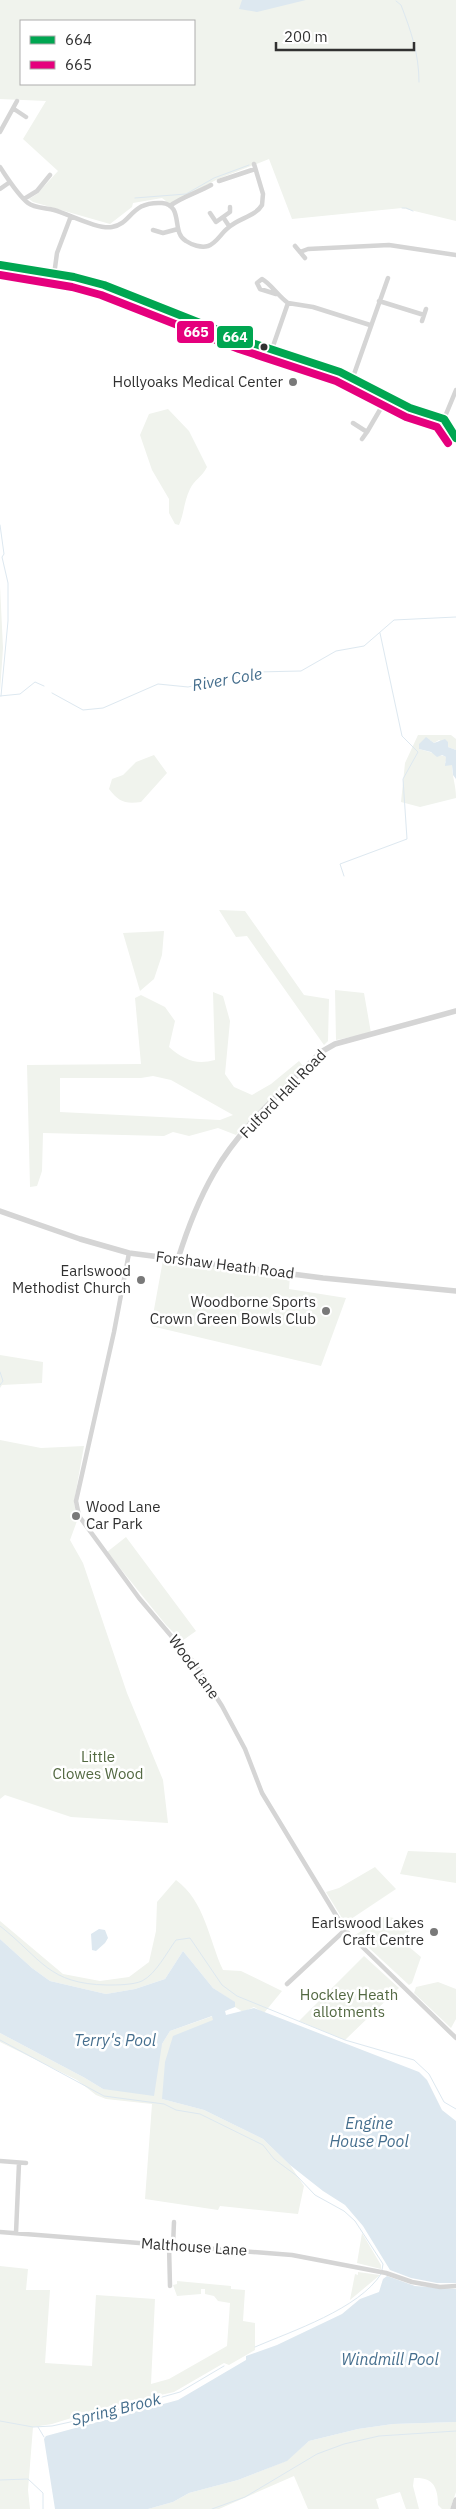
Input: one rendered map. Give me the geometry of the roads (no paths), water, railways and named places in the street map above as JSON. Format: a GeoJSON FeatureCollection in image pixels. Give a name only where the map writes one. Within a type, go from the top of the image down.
{"type":"FeatureCollection","features":[{"type":"Feature","properties":{"kind":"street"},"geometry":{"type":"LineString","coordinates":[[0,132],[17,101]]}},
{"type":"Feature","properties":{"kind":"street"},"geometry":{"type":"LineString","coordinates":[[14,109],[26,117]]}},
{"type":"Feature","properties":{"kind":"street"},"geometry":{"type":"LineString","coordinates":[[0,167],[30,205],[111,228],[119,225],[138,206],[162,203],[170,206],[176,216],[182,239],[187,242],[207,246],[213,243],[229,226],[254,213],[262,205],[263,194],[254,167],[218,181]]}},
{"type":"Feature","properties":{"kind":"street"},"geometry":{"type":"LineString","coordinates":[[24,199],[37,191],[50,175]]}},
{"type":"Feature","properties":{"kind":"street"},"geometry":{"type":"LineString","coordinates":[[0,189],[10,182]]}},
{"type":"Feature","properties":{"kind":"street"},"geometry":{"type":"LineString","coordinates":[[170,206],[176,201],[190,197],[211,185]]}},
{"type":"Feature","properties":{"kind":"street"},"geometry":{"type":"LineString","coordinates":[[210,213],[216,222],[230,212],[230,208]]}},
{"type":"Feature","properties":{"kind":"street"},"geometry":{"type":"LineString","coordinates":[[54,275],[57,253],[71,216]]}},
{"type":"Feature","properties":{"kind":"street"},"geometry":{"type":"LineString","coordinates":[[224,218],[229,226]]}},
{"type":"Feature","properties":{"kind":"street"},"geometry":{"type":"LineString","coordinates":[[153,230],[163,233],[178,229]]}},
{"type":"Feature","properties":{"kind":"street"},"geometry":{"type":"LineString","coordinates":[[300,252],[308,249],[389,245],[456,255]]}},
{"type":"Feature","properties":{"kind":"street"},"geometry":{"type":"LineString","coordinates":[[295,246],[305,258]]}},
{"type":"Feature","properties":{"kind":"street"},"geometry":{"type":"LineString","coordinates":[[0,265],[104,285],[243,340],[353,377],[410,408],[444,419],[456,438]]}},
{"type":"Feature","properties":{"kind":"street"},"geometry":{"type":"LineString","coordinates":[[353,377],[388,278]]}},
{"type":"Feature","properties":{"kind":"street"},"geometry":{"type":"LineString","coordinates":[[276,294],[288,303],[314,307],[370,325]]}},
{"type":"Feature","properties":{"kind":"street"},"geometry":{"type":"LineString","coordinates":[[379,301],[424,315]]}},
{"type":"Feature","properties":{"kind":"street"},"geometry":{"type":"LineString","coordinates":[[272,349],[288,303]]}},
{"type":"Feature","properties":{"kind":"street"},"geometry":{"type":"LineString","coordinates":[[422,321],[426,309]]}},
{"type":"Feature","properties":{"kind":"street"},"geometry":{"type":"LineString","coordinates":[[444,419],[456,390]]}},
{"type":"Feature","properties":{"kind":"street"},"geometry":{"type":"LineString","coordinates":[[362,439],[388,396]]}},
{"type":"Feature","properties":{"kind":"street"},"geometry":{"type":"LineString","coordinates":[[353,423],[367,432]]}},
{"type":"Feature","properties":{"kind":"street","name":"Fulford Hall Road"},"geometry":{"type":"LineString","coordinates":[[178,1258],[213,1174],[252,1124],[321,1052],[335,1044],[456,1011]]}},
{"type":"Feature","properties":{"kind":"street","name":"Forshaw Heath Road"},"geometry":{"type":"LineString","coordinates":[[0,1211],[80,1239],[129,1253],[456,1292]]}},
{"type":"Feature","properties":{"kind":"street","name":"Wood Lane"},"geometry":{"type":"LineString","coordinates":[[129,1253],[114,1332],[76,1502],[79,1516],[139,1598],[195,1664],[222,1706],[245,1749],[262,1793],[345,1930],[456,2038]]}},
{"type":"Feature","properties":{"kind":"street"},"geometry":{"type":"LineString","coordinates":[[287,1984],[345,1930]]}},
{"type":"Feature","properties":{"kind":"street"},"geometry":{"type":"LineString","coordinates":[[2,2162],[26,2164]]}},
{"type":"Feature","properties":{"kind":"street"},"geometry":{"type":"LineString","coordinates":[[16,2233],[19,2163]]}},
{"type":"Feature","properties":{"kind":"street"},"geometry":{"type":"LineString","coordinates":[[170,2286],[171,2245],[174,2222]]}},
{"type":"Feature","properties":{"kind":"street","name":"Malthouse Lane"},"geometry":{"type":"LineString","coordinates":[[0,2232],[292,2254],[379,2271],[412,2282],[440,2287],[456,2286]]}},
{"type":"Feature","properties":{"kind":"street"},"geometry":{"type":"LineString","coordinates":[[453,2509],[456,2500]]}},
{"type":"Feature","properties":{"kind":"water"},"geometry":{"type":"Polygon","coordinates":[[[242,0],[306,0],[257,12],[239,9],[242,0]]]}},
{"type":"Feature","properties":{"kind":"water"},"geometry":{"type":"Polygon","coordinates":[[[426,737],[434,743],[445,739],[448,742],[448,747],[456,750],[456,779],[453,775],[452,765],[445,766],[446,757],[442,755],[437,757],[431,752],[419,749],[419,744],[426,737]]]}},
{"type":"Feature","properties":{"kind":"water"},"geometry":{"type":"Polygon","coordinates":[[[99,1929],[105,1930],[108,1938],[96,1951],[92,1950],[91,1934],[99,1929]]]}},
{"type":"Feature","properties":{"kind":"water","name":"Engine House Pool"},"geometry":{"type":"Polygon","coordinates":[[[0,1939],[32,1968],[50,1981],[106,1994],[135,1989],[165,1979],[183,1951],[213,1988],[235,2002],[235,2007],[225,2011],[226,2015],[254,2008],[419,2072],[427,2080],[442,2110],[456,2121],[456,2283],[437,2283],[411,2278],[390,2270],[363,2226],[345,2205],[323,2191],[290,2165],[263,2139],[204,2110],[162,2099],[165,2062],[173,2036],[213,2020],[212,2016],[170,2031],[162,2044],[154,2096],[103,2089],[0,2033],[0,1939]]]}},
{"type":"Feature","properties":{"kind":"water","name":"Windmill Pool"},"geometry":{"type":"Polygon","coordinates":[[[387,2276],[415,2286],[456,2289],[456,2422],[393,2424],[358,2429],[309,2441],[287,2461],[238,2480],[189,2493],[173,2502],[148,2509],[55,2509],[44,2439],[46,2436],[178,2400],[246,2360],[246,2356],[277,2345],[342,2314],[360,2299],[379,2292],[383,2279],[387,2276]]]}},
{"type":"Feature","properties":{"kind":"waterway"},"geometry":{"type":"LineString","coordinates":[[396,1],[401,5],[414,43],[418,62],[419,82]]}},
{"type":"Feature","properties":{"kind":"waterway"},"geometry":{"type":"LineString","coordinates":[[135,198],[186,194],[214,178],[249,165]]}},
{"type":"Feature","properties":{"kind":"waterway"},"geometry":{"type":"LineString","coordinates":[[406,208],[413,211]]}},
{"type":"Feature","properties":{"kind":"waterway"},"geometry":{"type":"LineString","coordinates":[[0,525],[4,554],[2,557],[8,583],[8,621],[1,696]]}},
{"type":"Feature","properties":{"kind":"waterway","name":"River Cole"},"geometry":{"type":"LineString","coordinates":[[52,693],[83,710],[103,708],[158,684],[188,687],[256,672],[301,671],[336,651],[364,646],[394,620],[456,617]]}},
{"type":"Feature","properties":{"kind":"waterway"},"geometry":{"type":"LineString","coordinates":[[344,876],[340,864],[407,839],[403,779],[418,752],[402,736],[380,633]]}},
{"type":"Feature","properties":{"kind":"waterway","name":"River Cole"},"geometry":{"type":"LineString","coordinates":[[0,696],[20,694],[35,682],[44,686]]}},
{"type":"Feature","properties":{"kind":"waterway"},"geometry":{"type":"LineString","coordinates":[[0,1372],[3,1381],[0,1385]]}},
{"type":"Feature","properties":{"kind":"waterway"},"geometry":{"type":"LineString","coordinates":[[0,1926],[47,1968],[58,1975],[87,1984],[130,1984],[142,1981],[157,1968],[176,1940],[190,1938],[222,1985],[237,1996],[345,2040],[414,2060],[429,2074],[444,2102],[456,2109]]}},
{"type":"Feature","properties":{"kind":"waterway"},"geometry":{"type":"LineString","coordinates":[[0,2040],[104,2096],[164,2104],[176,2110],[200,2114],[263,2145],[274,2159],[297,2176],[315,2195],[344,2211],[355,2221],[383,2264],[382,2270]]}},
{"type":"Feature","properties":{"kind":"waterway"},"geometry":{"type":"LineString","coordinates":[[255,2347],[324,2318],[357,2298],[371,2287],[381,2274]]}},
{"type":"Feature","properties":{"kind":"waterway","name":"Spring Brook"},"geometry":{"type":"LineString","coordinates":[[0,2421],[33,2427],[52,2426],[84,2419],[180,2392],[224,2366]]}},
{"type":"Feature","properties":{"kind":"waterway"},"geometry":{"type":"LineString","coordinates":[[38,2427],[44,2437]]}},
{"type":"Feature","properties":{"kind":"waterway"},"geometry":{"type":"LineString","coordinates":[[212,2509],[245,2497],[317,2454],[344,2444],[379,2436],[456,2431]]}},
{"type":"Feature","properties":{"kind":"waterway"},"geometry":{"type":"LineString","coordinates":[[0,2480],[28,2479],[43,2493],[43,2509]]}},
{"type":"Feature","properties":{"kind":"place","name":"Hollyoaks Medical Center"},"geometry":{"type":"Point","coordinates":[293,382]}},
{"type":"Feature","properties":{"kind":"place","name":"Earlswood Methodist Church"},"geometry":{"type":"Point","coordinates":[141,1280]}},
{"type":"Feature","properties":{"kind":"place","name":"Woodborne Sports Crown Green Bowls Club"},"geometry":{"type":"Point","coordinates":[326,1311]}},
{"type":"Feature","properties":{"kind":"place","name":"Wood Lane Car Park"},"geometry":{"type":"Point","coordinates":[76,1516]}},
{"type":"Feature","properties":{"kind":"place","name":"Earlswood Lakes Craft Centre"},"geometry":{"type":"Point","coordinates":[434,1932]}},
{"type":"Feature","properties":{"kind":"park label","name":"Little Clowes Wood"},"geometry":{"type":"Point","coordinates":[98,1766]}},
{"type":"Feature","properties":{"kind":"park label","name":"Hockley Heath allotments"},"geometry":{"type":"Point","coordinates":[349,2004]}},
{"type":"Feature","properties":{"kind":"water label","name":"Terry's Pool"},"geometry":{"type":"Point","coordinates":[115,2040]}}]}
